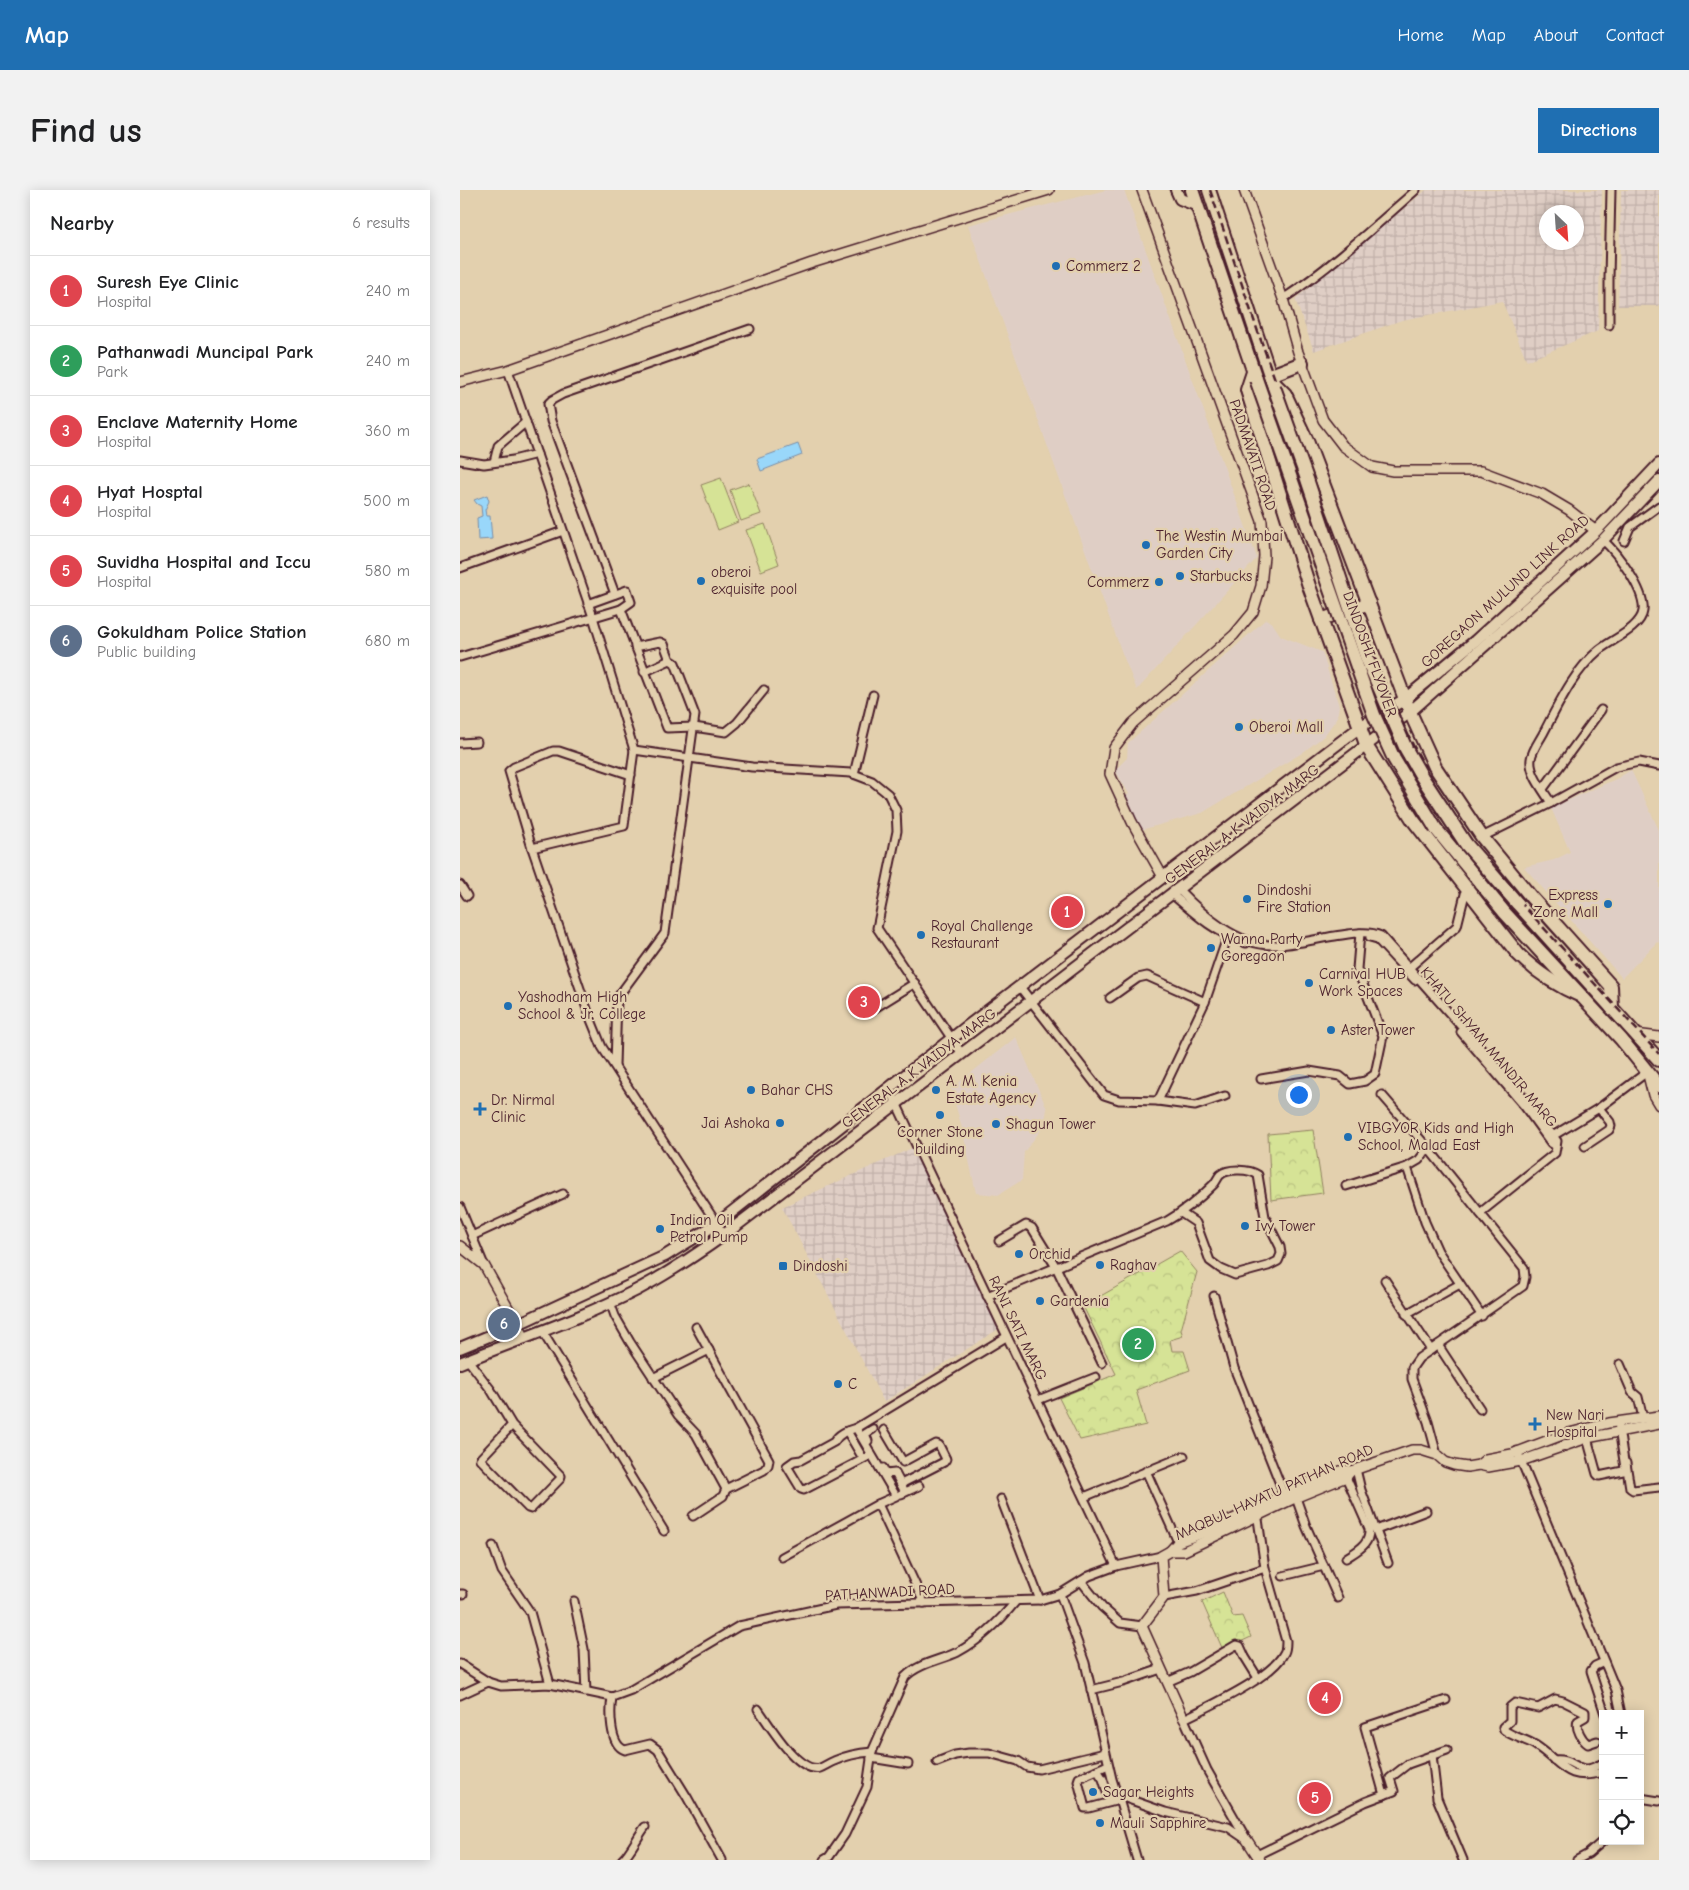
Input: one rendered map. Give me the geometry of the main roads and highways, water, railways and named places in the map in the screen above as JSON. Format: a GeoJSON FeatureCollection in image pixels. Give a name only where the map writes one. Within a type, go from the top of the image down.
{"type":"FeatureCollection","features":[{"type":"Feature","properties":{"kind":"highway","name":"DINDOSHI FLYOVER"},"geometry":{"type":"LineString","coordinates":[[1192,190],[1353,659],[1374,715],[1390,750],[1436,829],[1505,914],[1621,1039],[1652,1078]]}},
{"type":"Feature","properties":{"kind":"highway","name":"DINDOSHI FLYOVER"},"geometry":{"type":"LineString","coordinates":[[1209,190],[1272,381],[1308,479],[1367,659],[1406,748],[1422,777],[1466,844],[1659,1060]]}},
{"type":"Feature","properties":{"kind":"highway"},"geometry":{"type":"LineString","coordinates":[[1302,363],[1272,381],[1285,394],[1307,441],[1410,712],[1435,767],[1482,837],[1530,897],[1611,986],[1612,1008]]}},
{"type":"Feature","properties":{"kind":"highway"},"geometry":{"type":"LineString","coordinates":[[1255,376],[1247,390],[1309,586],[1367,747],[1413,820],[1518,954],[1536,972],[1566,990],[1581,996]]}},
{"type":"Feature","properties":{"kind":"highway"},"geometry":{"type":"LineString","coordinates":[[1321,620],[1369,602]]}},
{"type":"Feature","properties":{"kind":"main road"},"geometry":{"type":"LineString","coordinates":[[1176,190],[1180,199],[1198,206]]}},
{"type":"Feature","properties":{"kind":"main road","name":"GOREGAON MULUND LINK ROAD"},"geometry":{"type":"LineString","coordinates":[[1360,727],[1406,699],[1476,642],[1600,535],[1659,464]]}},
{"type":"Feature","properties":{"kind":"main road","name":"GOREGAON MULUND LINK ROAD"},"geometry":{"type":"LineString","coordinates":[[1367,747],[1410,712],[1659,481]]}},
{"type":"Feature","properties":{"kind":"main road","name":"GENERAL A K VAIDYA MARG"},"geometry":{"type":"LineString","coordinates":[[460,1348],[518,1324],[666,1256],[718,1223],[952,1038],[1360,727]]}},
{"type":"Feature","properties":{"kind":"main road","name":"GENERAL A K VAIDYA MARG"},"geometry":{"type":"LineString","coordinates":[[464,1362],[610,1302],[674,1269],[724,1235],[1367,747]]}},
{"type":"Feature","properties":{"kind":"water"},"geometry":{"type":"Polygon","coordinates":[[[798,444],[802,455],[761,471],[757,459],[798,444]]]}},
{"type":"Feature","properties":{"kind":"water"},"geometry":{"type":"Polygon","coordinates":[[[487,495],[489,501],[485,510],[486,516],[490,516],[492,539],[478,540],[477,518],[482,516],[481,506],[474,500],[487,495]]]}},
{"type":"Feature","properties":{"kind":"railway"},"geometry":{"type":"LineString","coordinates":[[1210,190],[1258,332],[1384,683],[1413,745],[1440,794],[1474,847],[1511,892],[1659,1054]]}},
{"type":"Feature","properties":{"kind":"place","name":"Commerz 2"},"geometry":{"type":"Point","coordinates":[1056,266]}},
{"type":"Feature","properties":{"kind":"place","name":"The Westin Mumbai Garden City"},"geometry":{"type":"Point","coordinates":[1146,545]}},
{"type":"Feature","properties":{"kind":"place","name":"Starbucks"},"geometry":{"type":"Point","coordinates":[1180,576]}},
{"type":"Feature","properties":{"kind":"place","name":"oberoi exquisite pool"},"geometry":{"type":"Point","coordinates":[701,581]}},
{"type":"Feature","properties":{"kind":"place","name":"Commerz"},"geometry":{"type":"Point","coordinates":[1159,582]}},
{"type":"Feature","properties":{"kind":"place","name":"Oberoi Mall"},"geometry":{"type":"Point","coordinates":[1239,727]}},
{"type":"Feature","properties":{"kind":"place","name":"Dindoshi Fire Station"},"geometry":{"type":"Point","coordinates":[1247,899]}},
{"type":"Feature","properties":{"kind":"place","name":"Express Zone Mall"},"geometry":{"type":"Point","coordinates":[1608,904]}},
{"type":"Feature","properties":{"kind":"place","name":"Suresh Eye Clinic"},"geometry":{"type":"Point","coordinates":[1067,912]}},
{"type":"Feature","properties":{"kind":"place","name":"Royal Challenge Restaurant"},"geometry":{"type":"Point","coordinates":[921,935]}},
{"type":"Feature","properties":{"kind":"place","name":"Wanna Party Goregaon"},"geometry":{"type":"Point","coordinates":[1211,948]}},
{"type":"Feature","properties":{"kind":"place","name":"Carnival HUB Work Spaces"},"geometry":{"type":"Point","coordinates":[1309,983]}},
{"type":"Feature","properties":{"kind":"place","name":"Enclave Maternity Home"},"geometry":{"type":"Point","coordinates":[864,1002]}},
{"type":"Feature","properties":{"kind":"place","name":"Yashodham High School & Jr. College"},"geometry":{"type":"Point","coordinates":[508,1006]}},
{"type":"Feature","properties":{"kind":"place","name":"Aster Tower"},"geometry":{"type":"Point","coordinates":[1331,1030]}},
{"type":"Feature","properties":{"kind":"place","name":"Bahar CHS"},"geometry":{"type":"Point","coordinates":[751,1090]}},
{"type":"Feature","properties":{"kind":"place","name":"A. M. Kenia Estate Agency"},"geometry":{"type":"Point","coordinates":[936,1090]}},
{"type":"Feature","properties":{"kind":"place","name":"Dr. Nirmal Clinic"},"geometry":{"type":"Point","coordinates":[480,1109]}},
{"type":"Feature","properties":{"kind":"place","name":"Corner Stone building"},"geometry":{"type":"Point","coordinates":[940,1115]}},
{"type":"Feature","properties":{"kind":"place","name":"Jai Ashoka"},"geometry":{"type":"Point","coordinates":[780,1123]}},
{"type":"Feature","properties":{"kind":"place","name":"Shagun Tower"},"geometry":{"type":"Point","coordinates":[996,1124]}},
{"type":"Feature","properties":{"kind":"place","name":"VIBGYOR Kids and High School, Malad East"},"geometry":{"type":"Point","coordinates":[1348,1137]}},
{"type":"Feature","properties":{"kind":"place","name":"Ivy Tower"},"geometry":{"type":"Point","coordinates":[1245,1226]}},
{"type":"Feature","properties":{"kind":"place","name":"Indian Oil Petrol Pump"},"geometry":{"type":"Point","coordinates":[660,1229]}},
{"type":"Feature","properties":{"kind":"place","name":"Orchid"},"geometry":{"type":"Point","coordinates":[1019,1254]}},
{"type":"Feature","properties":{"kind":"place","name":"Raghav"},"geometry":{"type":"Point","coordinates":[1100,1265]}},
{"type":"Feature","properties":{"kind":"place","name":"Dindoshi"},"geometry":{"type":"Point","coordinates":[783,1266]}},
{"type":"Feature","properties":{"kind":"place","name":"Gardenia"},"geometry":{"type":"Point","coordinates":[1040,1301]}},
{"type":"Feature","properties":{"kind":"place","name":"Gokuldham Police Station"},"geometry":{"type":"Point","coordinates":[504,1324]}},
{"type":"Feature","properties":{"kind":"place","name":"Pathanwadi Muncipal Park"},"geometry":{"type":"Point","coordinates":[1138,1344]}},
{"type":"Feature","properties":{"kind":"place","name":"C"},"geometry":{"type":"Point","coordinates":[838,1384]}},
{"type":"Feature","properties":{"kind":"place","name":"New Nari Hospital"},"geometry":{"type":"Point","coordinates":[1535,1424]}},
{"type":"Feature","properties":{"kind":"place","name":"Hyat Hosptal"},"geometry":{"type":"Point","coordinates":[1325,1698]}},
{"type":"Feature","properties":{"kind":"place","name":"Sagar Heights"},"geometry":{"type":"Point","coordinates":[1093,1792]}},
{"type":"Feature","properties":{"kind":"place","name":"Suvidha Hospital and Iccu"},"geometry":{"type":"Point","coordinates":[1315,1798]}},
{"type":"Feature","properties":{"kind":"place","name":"Mauli Sapphire"},"geometry":{"type":"Point","coordinates":[1100,1823]}}]}
